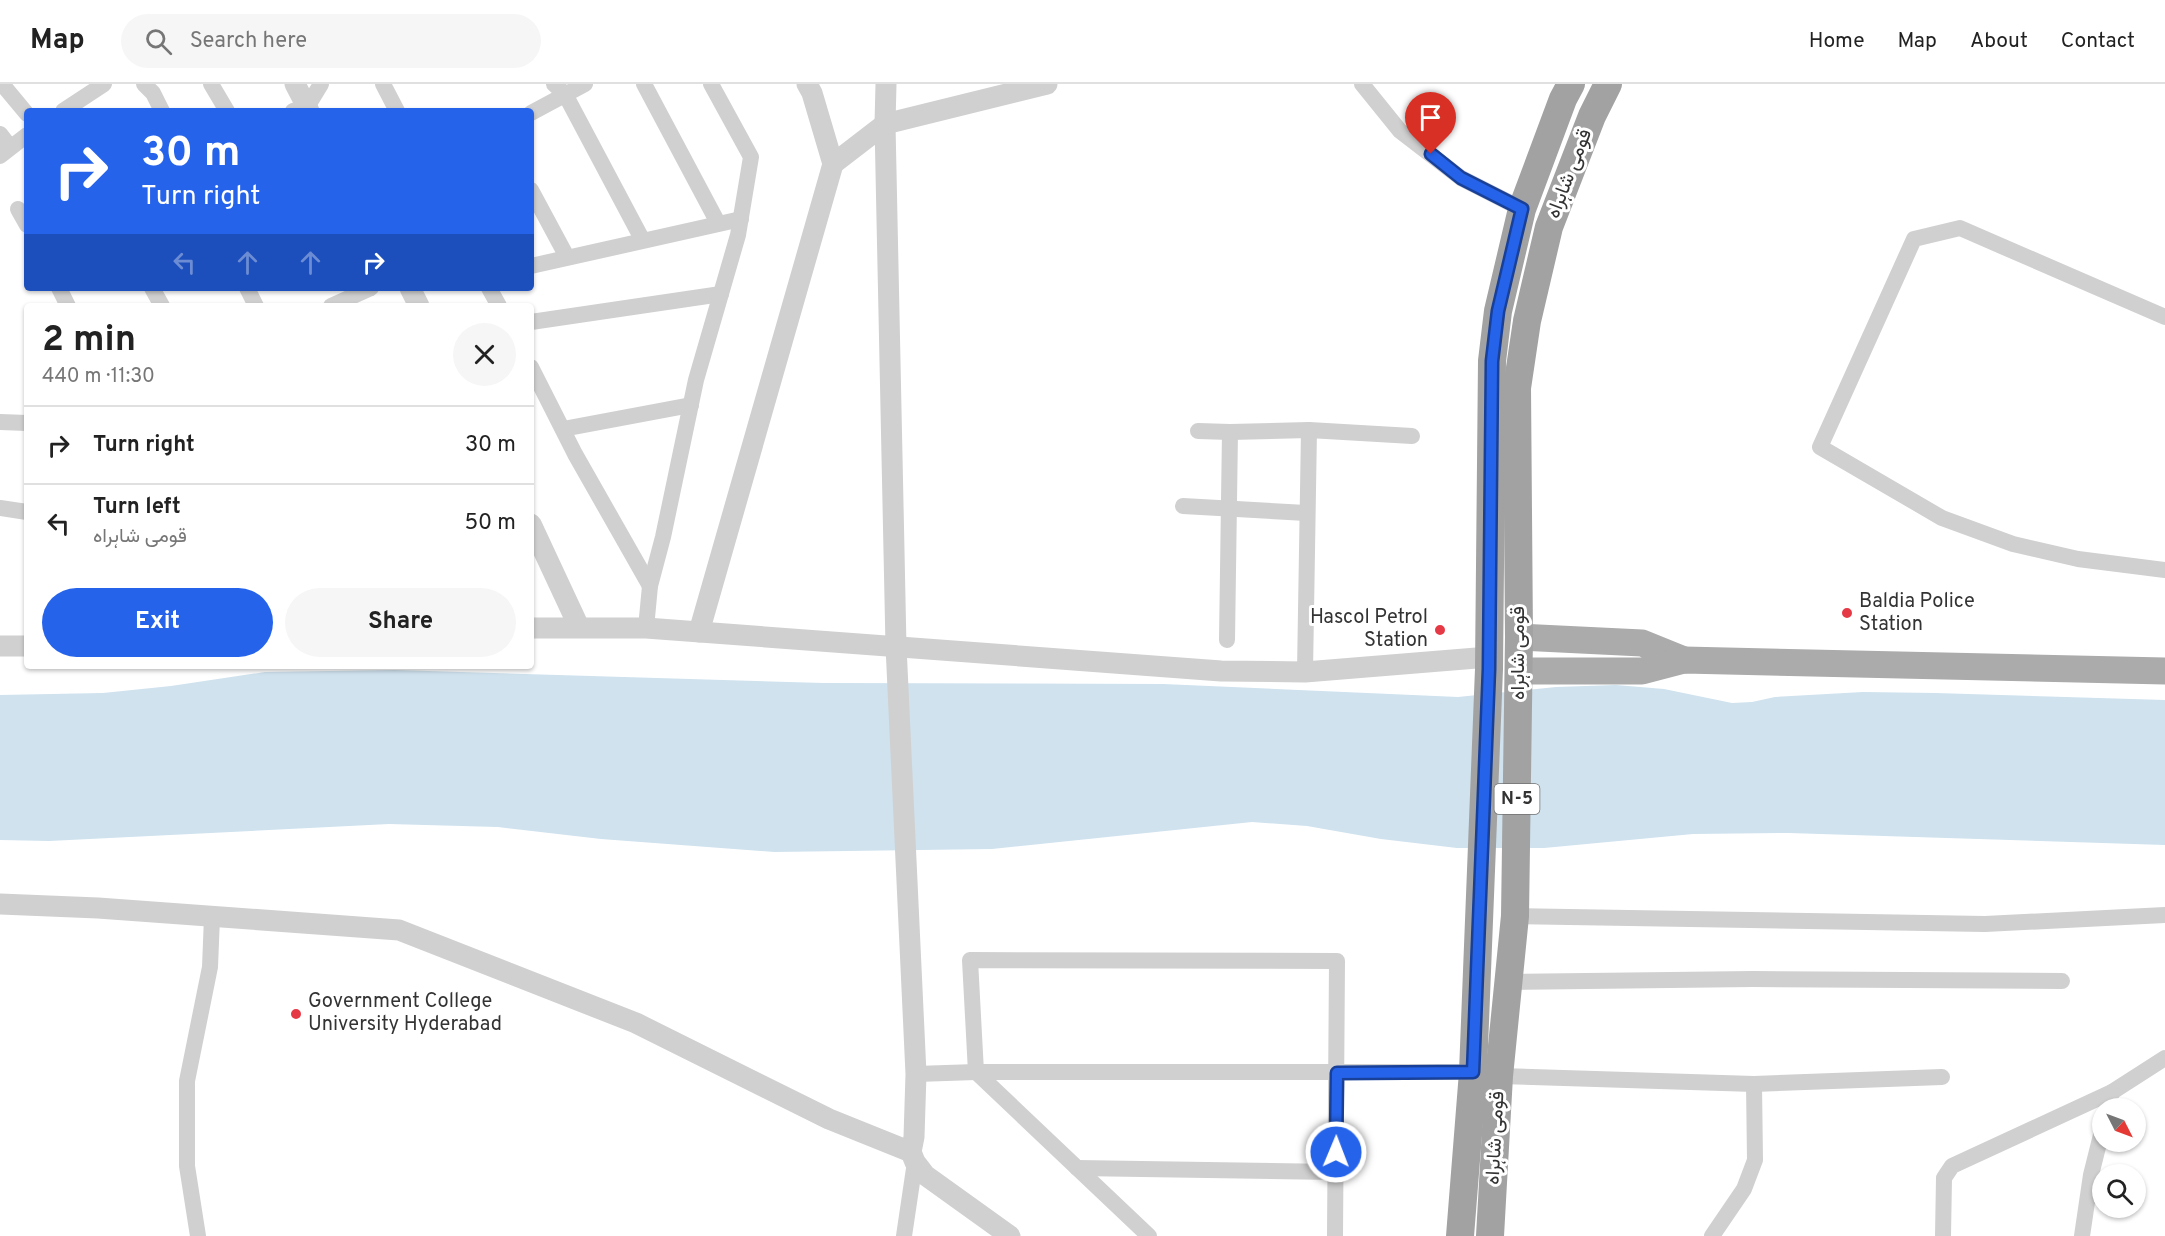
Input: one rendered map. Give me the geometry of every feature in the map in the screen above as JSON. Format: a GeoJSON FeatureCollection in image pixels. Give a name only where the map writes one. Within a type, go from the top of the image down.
{"type":"FeatureCollection","features":[{"type":"Feature","properties":{"kind":"highway","name":"قومی شاہراہ"},"geometry":{"type":"LineString","coordinates":[[1460,1236],[1486,1074],[1508,982],[1515,916],[1519,637],[1498,311],[1522,209],[1563,99],[1571,84]]}},
{"type":"Feature","properties":{"kind":"highway","name":"قومی شاہراہ"},"geometry":{"type":"LineString","coordinates":[[1490,1236],[1479,913],[1489,663],[1504,388],[1527,321],[1549,227],[1592,116],[1608,84]]}},
{"type":"Feature","properties":{"kind":"main road"},"geometry":{"type":"LineString","coordinates":[[1519,637],[1642,643],[1684,660]]}},
{"type":"Feature","properties":{"kind":"main road"},"geometry":{"type":"LineString","coordinates":[[1519,677],[1642,671],[1684,660],[2165,671]]}},
{"type":"Feature","properties":{"kind":"street"},"geometry":{"type":"LineString","coordinates":[[2,84],[24,110]]}},
{"type":"Feature","properties":{"kind":"street"},"geometry":{"type":"LineString","coordinates":[[68,108],[105,84]]}},
{"type":"Feature","properties":{"kind":"street"},"geometry":{"type":"LineString","coordinates":[[144,84],[153,93],[160,108]]}},
{"type":"Feature","properties":{"kind":"street"},"geometry":{"type":"LineString","coordinates":[[212,84],[225,108]]}},
{"type":"Feature","properties":{"kind":"street"},"geometry":{"type":"LineString","coordinates":[[295,84],[302,108]]}},
{"type":"Feature","properties":{"kind":"street"},"geometry":{"type":"LineString","coordinates":[[304,108],[321,84]]}},
{"type":"Feature","properties":{"kind":"street"},"geometry":{"type":"LineString","coordinates":[[383,84],[395,108]]}},
{"type":"Feature","properties":{"kind":"street"},"geometry":{"type":"LineString","coordinates":[[534,110],[560,89],[585,84]]}},
{"type":"Feature","properties":{"kind":"street"},"geometry":{"type":"LineString","coordinates":[[644,84],[718,224]]}},
{"type":"Feature","properties":{"kind":"street"},"geometry":{"type":"LineString","coordinates":[[646,628],[650,586],[663,537],[691,405],[738,235],[751,157],[711,84]]}},
{"type":"Feature","properties":{"kind":"street"},"geometry":{"type":"LineString","coordinates":[[699,632],[833,164],[812,93],[807,84]]}},
{"type":"Feature","properties":{"kind":"street"},"geometry":{"type":"LineString","coordinates":[[886,84],[896,646],[916,1074],[913,1157],[904,1236]]}},
{"type":"Feature","properties":{"kind":"street"},"geometry":{"type":"LineString","coordinates":[[833,164],[885,124],[1000,90],[1047,84]]}},
{"type":"Feature","properties":{"kind":"street"},"geometry":{"type":"LineString","coordinates":[[1362,84],[1400,131],[1461,178],[1522,209]]}},
{"type":"Feature","properties":{"kind":"street"},"geometry":{"type":"LineString","coordinates":[[560,89],[642,239]]}},
{"type":"Feature","properties":{"kind":"street"},"geometry":{"type":"LineString","coordinates":[[4,146],[24,136]]}},
{"type":"Feature","properties":{"kind":"street"},"geometry":{"type":"LineString","coordinates":[[534,196],[567,257]]}},
{"type":"Feature","properties":{"kind":"street"},"geometry":{"type":"LineString","coordinates":[[18,209],[24,220]]}},
{"type":"Feature","properties":{"kind":"street"},"geometry":{"type":"LineString","coordinates":[[534,265],[642,239],[741,219]]}},
{"type":"Feature","properties":{"kind":"street"},"geometry":{"type":"LineString","coordinates":[[2165,317],[1960,228],[1914,239],[1820,447],[1942,518],[2003,540],[2078,559],[2165,570]]}},
{"type":"Feature","properties":{"kind":"street"},"geometry":{"type":"LineString","coordinates":[[338,303],[364,291]]}},
{"type":"Feature","properties":{"kind":"street"},"geometry":{"type":"LineString","coordinates":[[534,322],[721,294]]}},
{"type":"Feature","properties":{"kind":"street"},"geometry":{"type":"LineString","coordinates":[[534,373],[650,586]]}},
{"type":"Feature","properties":{"kind":"street"},"geometry":{"type":"LineString","coordinates":[[563,429],[691,405]]}},
{"type":"Feature","properties":{"kind":"street"},"geometry":{"type":"LineString","coordinates":[[0,422],[24,423]]}},
{"type":"Feature","properties":{"kind":"street"},"geometry":{"type":"LineString","coordinates":[[1305,672],[1309,430]]}},
{"type":"Feature","properties":{"kind":"street"},"geometry":{"type":"LineString","coordinates":[[1198,431],[1309,430],[1412,436]]}},
{"type":"Feature","properties":{"kind":"street"},"geometry":{"type":"LineString","coordinates":[[1227,640],[1230,432]]}},
{"type":"Feature","properties":{"kind":"street"},"geometry":{"type":"LineString","coordinates":[[1183,506],[1306,513]]}},
{"type":"Feature","properties":{"kind":"street"},"geometry":{"type":"LineString","coordinates":[[0,508],[24,512]]}},
{"type":"Feature","properties":{"kind":"street"},"geometry":{"type":"LineString","coordinates":[[534,530],[579,627]]}},
{"type":"Feature","properties":{"kind":"street"},"geometry":{"type":"LineString","coordinates":[[534,628],[646,628],[1221,671],[1305,672],[1489,663]]}},
{"type":"Feature","properties":{"kind":"street"},"geometry":{"type":"LineString","coordinates":[[0,646],[24,646]]}},
{"type":"Feature","properties":{"kind":"street"},"geometry":{"type":"LineString","coordinates":[[4,909],[98,908],[399,930],[636,1023],[829,1119],[913,1157],[925,1175],[1011,1236]]}},
{"type":"Feature","properties":{"kind":"street"},"geometry":{"type":"LineString","coordinates":[[1515,916],[1985,924],[2165,915]]}},
{"type":"Feature","properties":{"kind":"street"},"geometry":{"type":"LineString","coordinates":[[198,1236],[187,1166],[187,1081],[210,967],[212,916]]}},
{"type":"Feature","properties":{"kind":"street"},"geometry":{"type":"LineString","coordinates":[[1149,1236],[976,1072],[970,960],[1337,961],[1335,1236]]}},
{"type":"Feature","properties":{"kind":"street"},"geometry":{"type":"LineString","coordinates":[[1508,982],[2062,981]]}},
{"type":"Feature","properties":{"kind":"street"},"geometry":{"type":"LineString","coordinates":[[2113,1098],[2165,1058]]}},
{"type":"Feature","properties":{"kind":"street"},"geometry":{"type":"LineString","coordinates":[[916,1074],[976,1072],[1486,1074],[1754,1084],[1942,1077]]}},
{"type":"Feature","properties":{"kind":"street"},"geometry":{"type":"LineString","coordinates":[[1712,1236],[1744,1189],[1755,1160],[1754,1084]]}},
{"type":"Feature","properties":{"kind":"street"},"geometry":{"type":"LineString","coordinates":[[1943,1236],[1944,1178],[1952,1166],[2092,1108]]}},
{"type":"Feature","properties":{"kind":"street"},"geometry":{"type":"LineString","coordinates":[[2082,1236],[2097,1152]]}},
{"type":"Feature","properties":{"kind":"street"},"geometry":{"type":"LineString","coordinates":[[1077,1168],[1335,1172]]}},
{"type":"Feature","properties":{"kind":"water"},"geometry":{"type":"Polygon","coordinates":[[[395,670],[823,683],[1163,684],[1458,697],[1556,687],[1616,685],[1664,689],[1732,703],[1775,697],[1863,692],[2165,700],[2165,845],[1789,833],[1693,834],[1544,848],[1457,848],[1381,839],[1307,826],[1252,822],[992,849],[774,852],[601,839],[498,827],[389,824],[49,841],[0,840],[0,695],[103,693],[265,672],[395,670]]]}},
{"type":"Feature","properties":{"kind":"place","name":"Baldia Police Station"},"geometry":{"type":"Point","coordinates":[1847,613]}},
{"type":"Feature","properties":{"kind":"place","name":"Hascol Petrol Station"},"geometry":{"type":"Point","coordinates":[1440,630]}},
{"type":"Feature","properties":{"kind":"place","name":"Government College University Hyderabad"},"geometry":{"type":"Point","coordinates":[296,1014]}},
{"type":"Feature","properties":{"kind":"route"},"geometry":{"type":"LineString","coordinates":[[1336,1152],[1337,1073],[1473,1072],[1489,669],[1490,388],[1498,311],[1522,209],[1461,178],[1431,154]]}}]}
